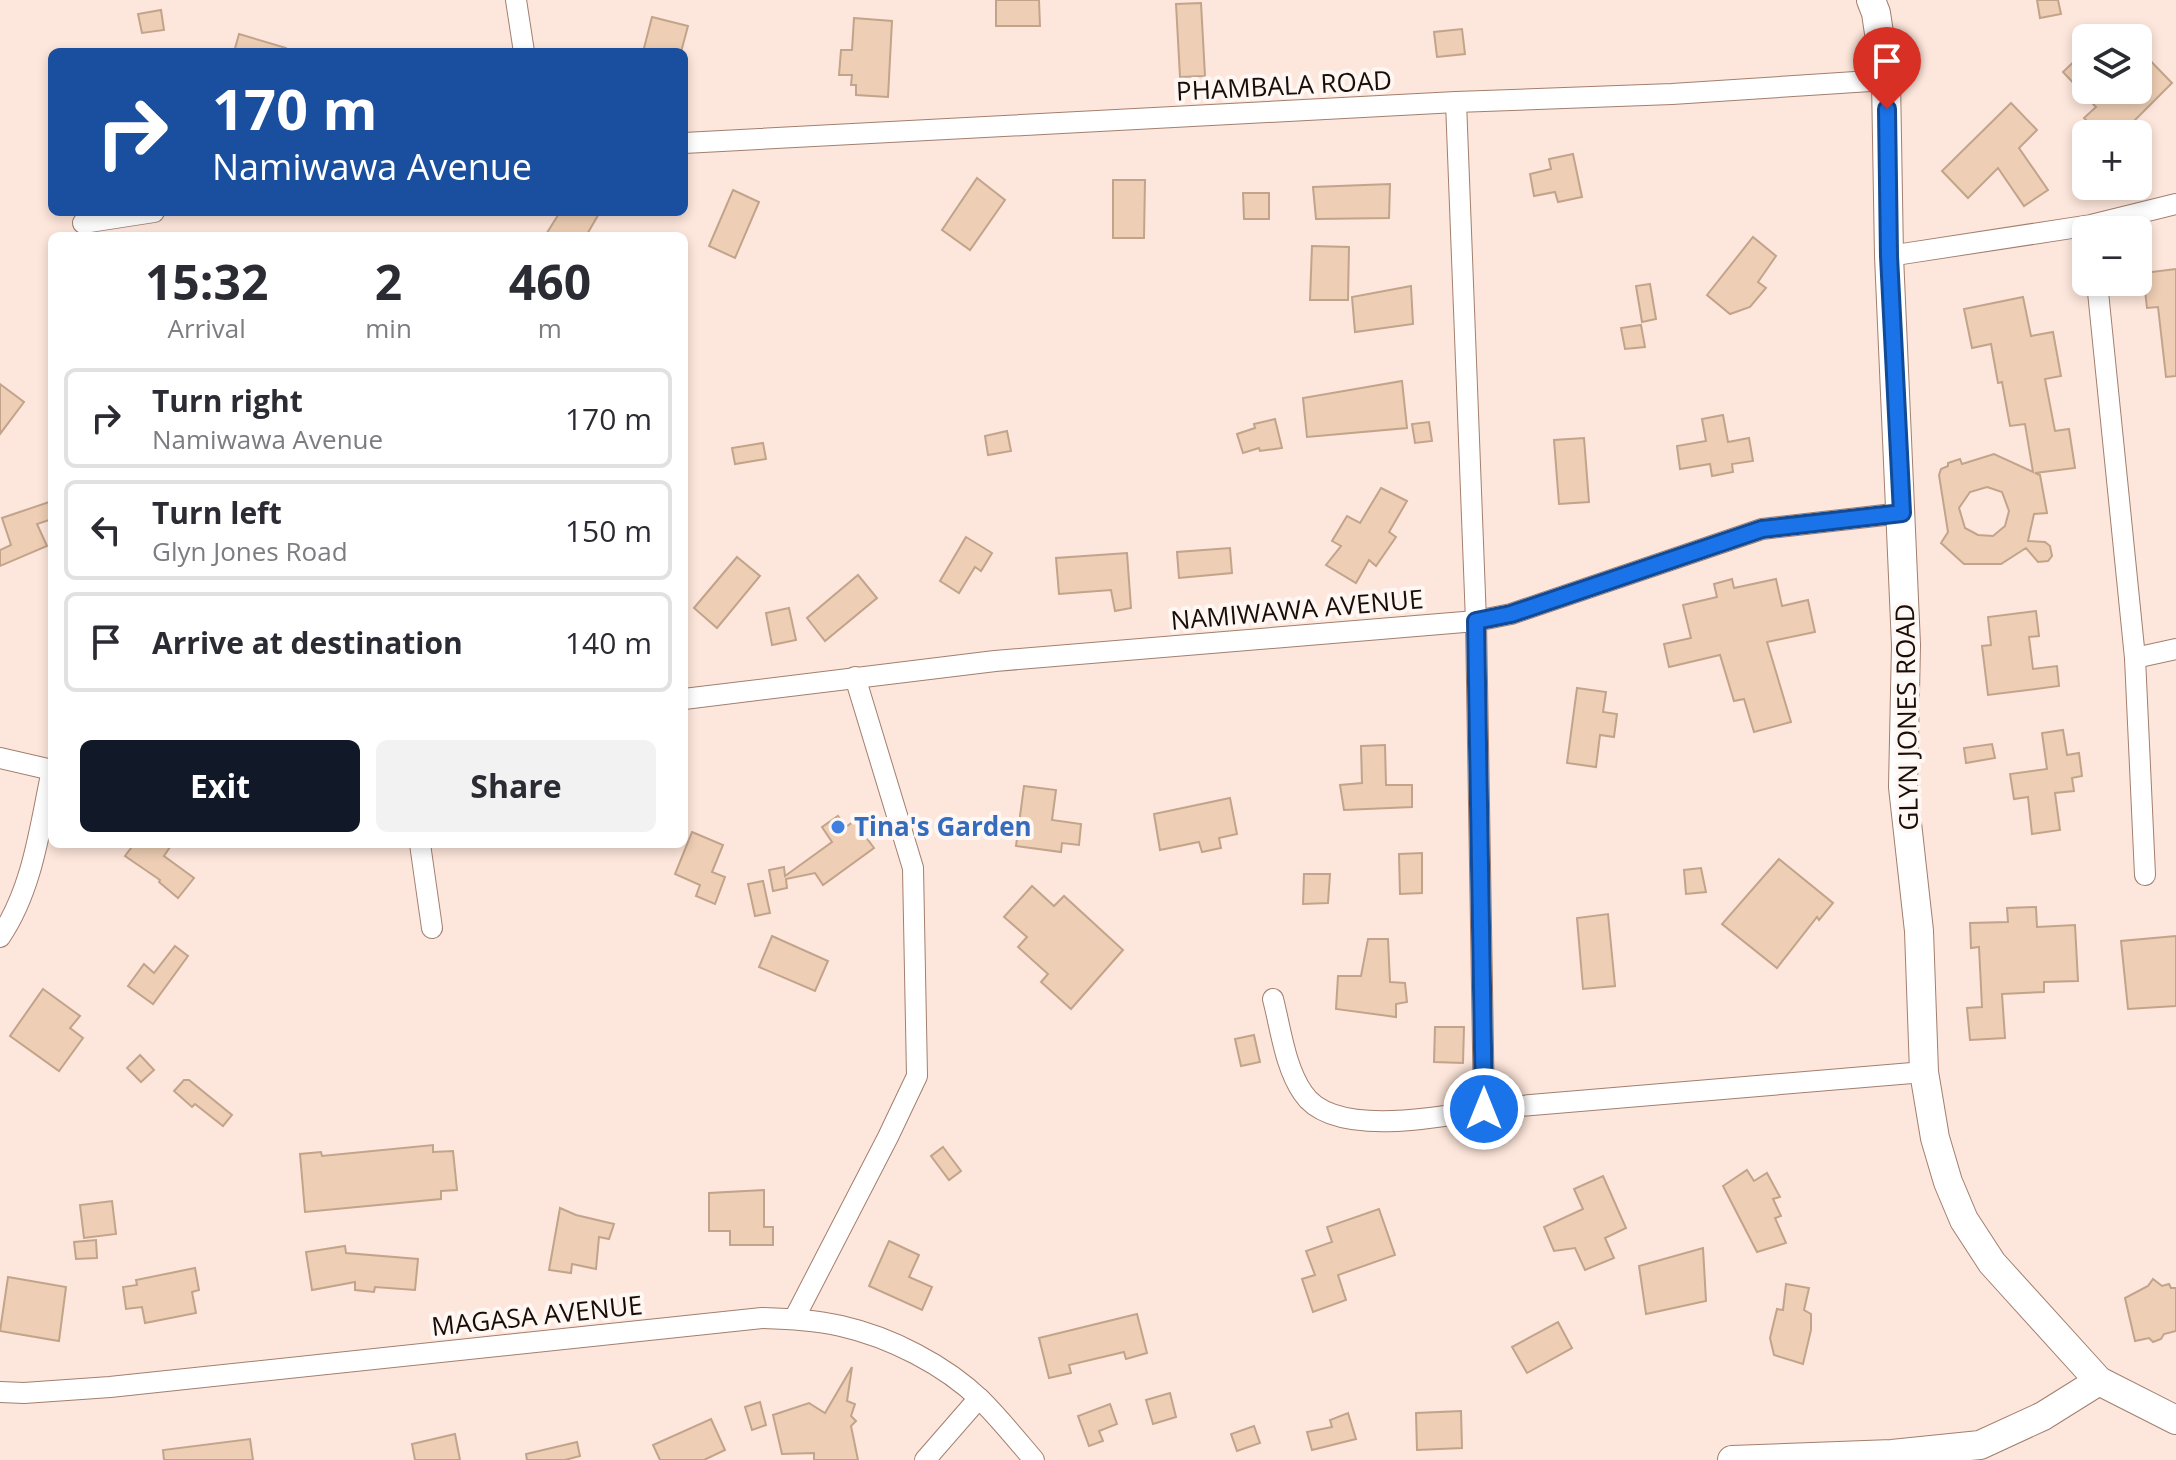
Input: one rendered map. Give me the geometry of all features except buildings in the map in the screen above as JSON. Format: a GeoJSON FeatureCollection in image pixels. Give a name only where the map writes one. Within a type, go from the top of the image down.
{"type":"FeatureCollection","features":[{"type":"Feature","properties":{"kind":"street"},"geometry":{"type":"LineString","coordinates":[[516,0],[523,48]]}},
{"type":"Feature","properties":{"kind":"street","name":"GLYN JONES ROAD"},"geometry":{"type":"LineString","coordinates":[[1871,0],[1876,13],[1886,80],[1889,256],[1906,645],[1903,787],[1919,931],[1924,1072],[1935,1138],[1948,1182],[1964,1220],[1992,1263],[2099,1381]]}},
{"type":"Feature","properties":{"kind":"street","name":"PHAMBALA ROAD"},"geometry":{"type":"LineString","coordinates":[[688,143],[1456,102],[1672,94],[1886,80]]}},
{"type":"Feature","properties":{"kind":"street"},"geometry":{"type":"LineString","coordinates":[[1456,102],[1476,621],[1484,1109]]}},
{"type":"Feature","properties":{"kind":"street"},"geometry":{"type":"LineString","coordinates":[[2134,216],[2176,204]]}},
{"type":"Feature","properties":{"kind":"street"},"geometry":{"type":"LineString","coordinates":[[83,223],[128,216]]}},
{"type":"Feature","properties":{"kind":"street"},"geometry":{"type":"LineString","coordinates":[[1889,256],[2072,231]]}},
{"type":"Feature","properties":{"kind":"street"},"geometry":{"type":"LineString","coordinates":[[2098,296],[2135,658],[2145,875]]}},
{"type":"Feature","properties":{"kind":"street","name":"NAMIWAWA AVENUE"},"geometry":{"type":"LineString","coordinates":[[688,698],[995,661],[1476,621],[1511,614],[1762,529],[1902,513]]}},
{"type":"Feature","properties":{"kind":"street"},"geometry":{"type":"LineString","coordinates":[[2135,658],[2176,649]]}},
{"type":"Feature","properties":{"kind":"street"},"geometry":{"type":"LineString","coordinates":[[794,1319],[917,1076],[913,868],[855,677]]}},
{"type":"Feature","properties":{"kind":"street"},"geometry":{"type":"LineString","coordinates":[[0,758],[48,769]]}},
{"type":"Feature","properties":{"kind":"street"},"geometry":{"type":"LineString","coordinates":[[0,937],[11,921],[26,886],[48,788]]}},
{"type":"Feature","properties":{"kind":"street"},"geometry":{"type":"LineString","coordinates":[[421,848],[432,928]]}},
{"type":"Feature","properties":{"kind":"street"},"geometry":{"type":"LineString","coordinates":[[1273,999],[1293,1076],[1304,1096],[1323,1113],[1375,1122],[1447,1117],[1484,1109],[1924,1072]]}},
{"type":"Feature","properties":{"kind":"street","name":"MAGASA AVENUE"},"geometry":{"type":"LineString","coordinates":[[0,1392],[110,1387],[762,1318],[794,1319],[841,1326],[880,1338],[944,1371],[979,1398],[1034,1460]]}},
{"type":"Feature","properties":{"kind":"street"},"geometry":{"type":"LineString","coordinates":[[1732,1460],[1981,1452],[2099,1381],[2176,1420]]}},
{"type":"Feature","properties":{"kind":"street"},"geometry":{"type":"LineString","coordinates":[[925,1460],[979,1398]]}},
{"type":"Feature","properties":{"kind":"place","name":"Tina's Garden"},"geometry":{"type":"Point","coordinates":[838,827]}},
{"type":"Feature","properties":{"kind":"route"},"geometry":{"type":"LineString","coordinates":[[1484,1109],[1476,621],[1511,614],[1762,529],[1902,513],[1889,256],[1887,109]]}}]}
